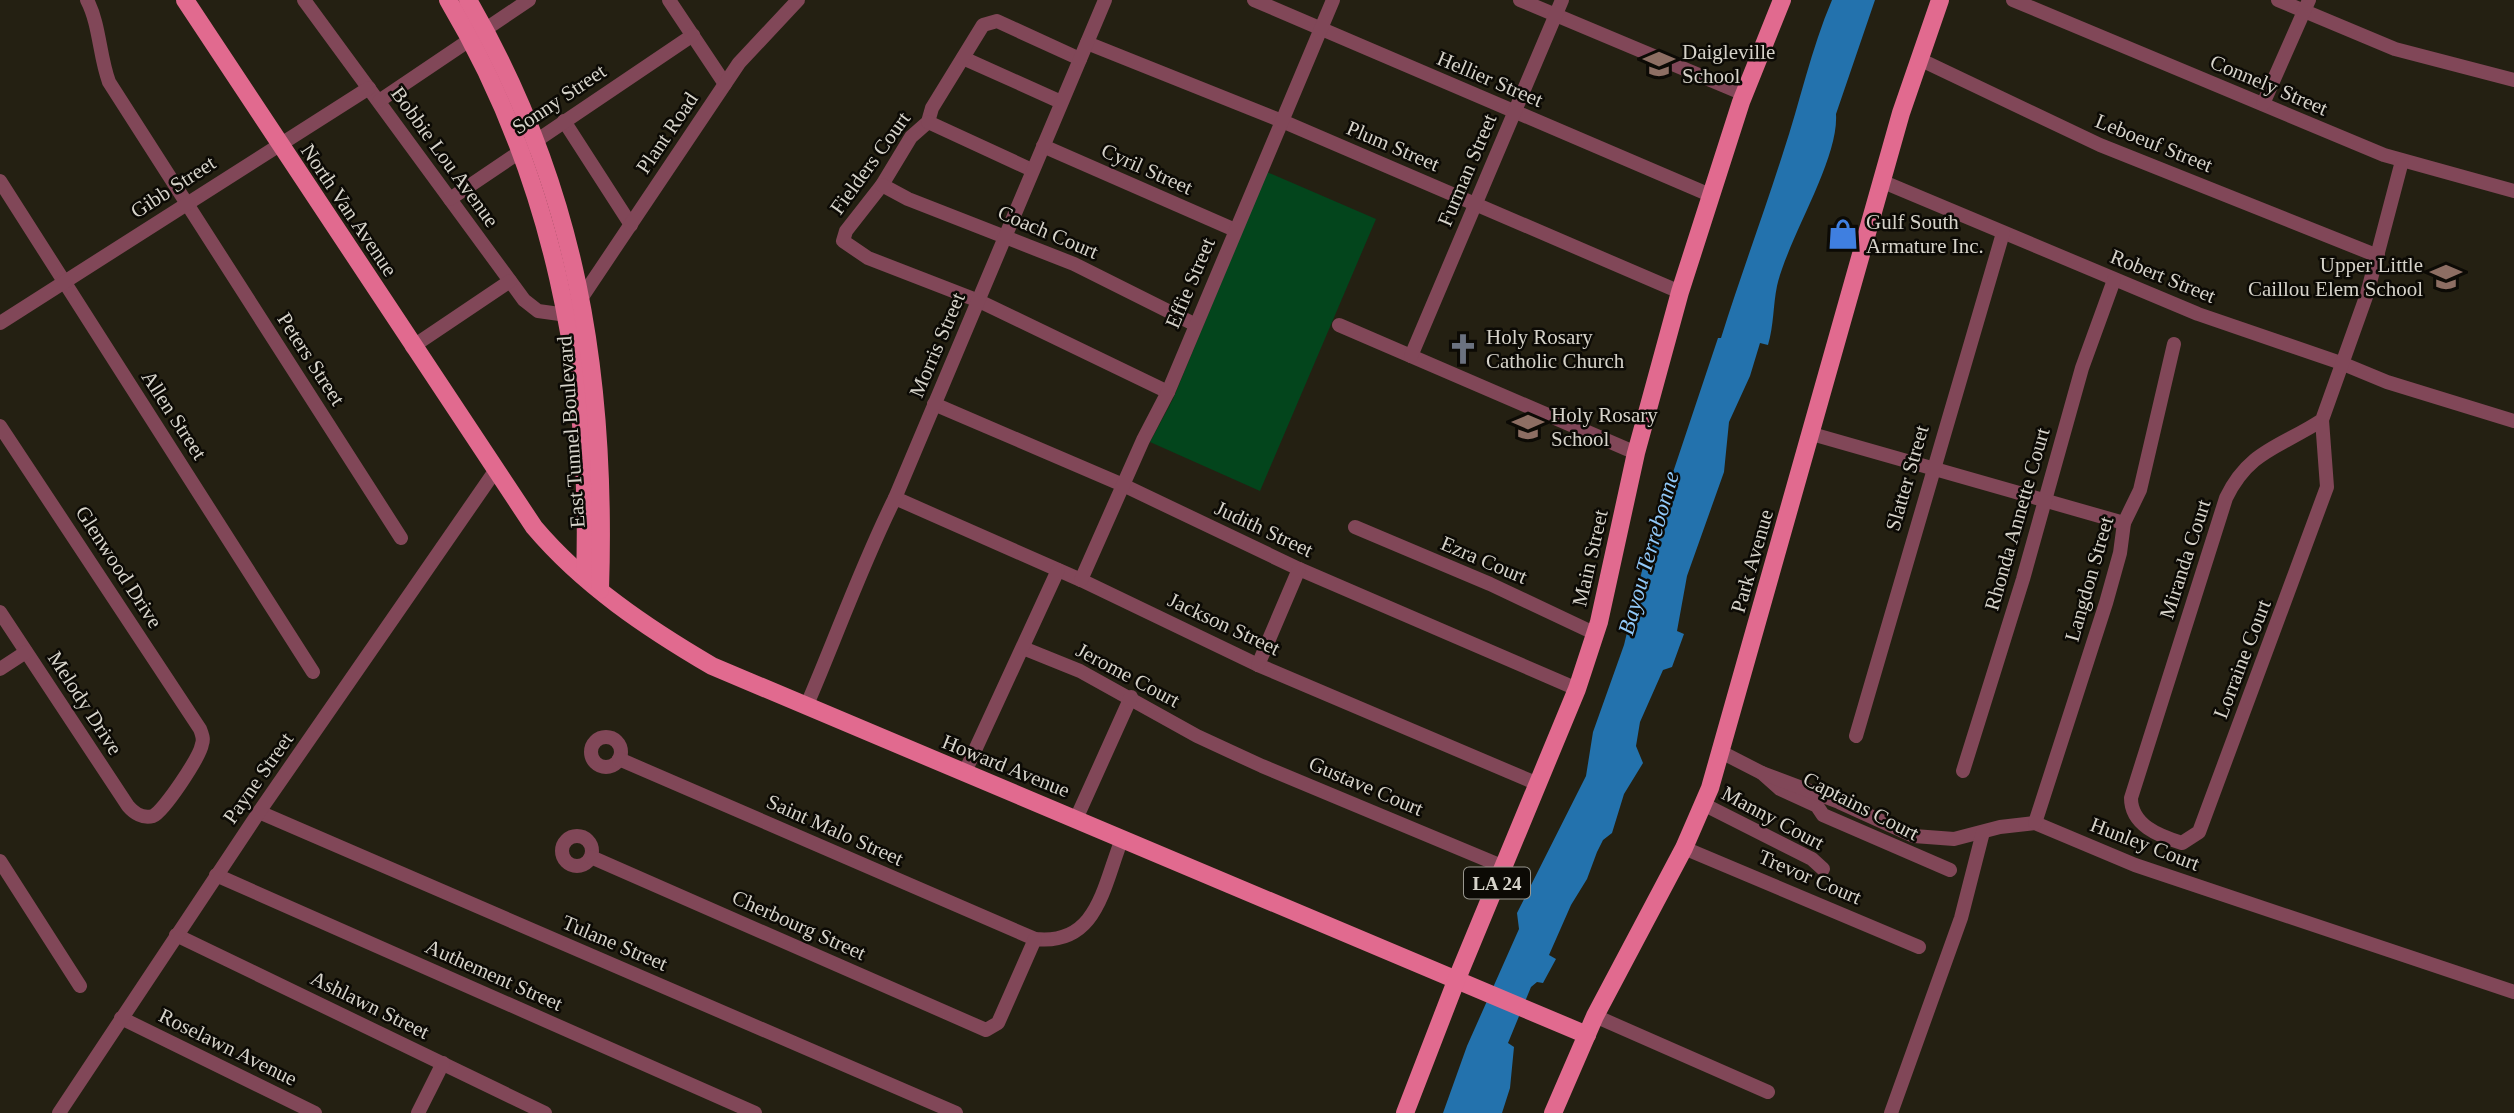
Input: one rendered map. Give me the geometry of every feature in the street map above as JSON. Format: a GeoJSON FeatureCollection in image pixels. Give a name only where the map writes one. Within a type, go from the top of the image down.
{"type":"FeatureCollection","features":[{"type":"Feature","properties":{"kind":"main road","name":"North Van Avenue"},"geometry":{"type":"LineString","coordinates":[[185,0],[278,145],[477,443]]}},
{"type":"Feature","properties":{"kind":"main road","name":"East Tunnel Boulevard"},"geometry":{"type":"LineString","coordinates":[[448,0],[510,78],[555,194],[582,297],[594,373],[600,446],[600,590]]}},
{"type":"Feature","properties":{"kind":"main road","name":"East Tunnel Boulevard"},"geometry":{"type":"LineString","coordinates":[[468,0],[494,86],[540,205],[567,315],[584,451],[587,515],[585,577]]}},
{"type":"Feature","properties":{"kind":"main road","name":"Main Street"},"geometry":{"type":"LineString","coordinates":[[1405,1113],[1455,981],[1577,689],[1596,634],[1636,453],[1680,292],[1744,94],[1782,0]]}},
{"type":"Feature","properties":{"kind":"main road","name":"Park Avenue"},"geometry":{"type":"LineString","coordinates":[[1553,1113],[1595,1016],[1684,848],[1703,804],[1721,752],[1812,434],[1881,181],[1940,0]]}},
{"type":"Feature","properties":{"kind":"main road","name":"Howard Avenue"},"geometry":{"type":"LineString","coordinates":[[477,443],[543,538],[600,590],[658,634],[712,666],[1587,1035]]}},
{"type":"Feature","properties":{"kind":"street","name":"Peters Street"},"geometry":{"type":"LineString","coordinates":[[86,0],[94,16],[102,63],[109,82],[401,538]]}},
{"type":"Feature","properties":{"kind":"street"},"geometry":{"type":"LineString","coordinates":[[379,101],[529,0]]}},
{"type":"Feature","properties":{"kind":"street"},"geometry":{"type":"LineString","coordinates":[[669,0],[725,84]]}},
{"type":"Feature","properties":{"kind":"street","name":"Plant Road"},"geometry":{"type":"LineString","coordinates":[[582,297],[749,50],[797,0]]}},
{"type":"Feature","properties":{"kind":"street","name":"Morris Street"},"geometry":{"type":"LineString","coordinates":[[806,707],[872,545],[895,498],[1105,0]]}},
{"type":"Feature","properties":{"kind":"street","name":"Hellier Street"},"geometry":{"type":"LineString","coordinates":[[1254,0],[1710,195]]}},
{"type":"Feature","properties":{"kind":"street","name":"Effie Street"},"geometry":{"type":"LineString","coordinates":[[1080,580],[1168,392],[1194,324],[1334,0]]}},
{"type":"Feature","properties":{"kind":"street"},"geometry":{"type":"LineString","coordinates":[[1520,0],[1744,94]]}},
{"type":"Feature","properties":{"kind":"street","name":"Furman Street"},"geometry":{"type":"LineString","coordinates":[[1411,356],[1562,0]]}},
{"type":"Feature","properties":{"kind":"street","name":"Connely Street"},"geometry":{"type":"LineString","coordinates":[[2013,0],[2345,141],[2514,191]]}},
{"type":"Feature","properties":{"kind":"street"},"geometry":{"type":"LineString","coordinates":[[2278,0],[2307,6],[2395,48],[2514,80]]}},
{"type":"Feature","properties":{"kind":"street","name":"Bobbie Lou Avenue"},"geometry":{"type":"LineString","coordinates":[[308,1],[524,300],[538,311],[567,315]]}},
{"type":"Feature","properties":{"kind":"street"},"geometry":{"type":"LineString","coordinates":[[2263,104],[2307,6]]}},
{"type":"Feature","properties":{"kind":"street","name":"Fielders Court"},"geometry":{"type":"LineString","coordinates":[[1080,59],[997,21],[989,21],[932,108],[928,122],[911,137],[882,185],[846,231],[844,241],[868,258],[979,301],[1168,392]]}},
{"type":"Feature","properties":{"kind":"street","name":"Sonny Street"},"geometry":{"type":"LineString","coordinates":[[450,199],[692,35]]}},
{"type":"Feature","properties":{"kind":"street","name":"Plum Street"},"geometry":{"type":"LineString","coordinates":[[1087,43],[1282,121],[1680,292]]}},
{"type":"Feature","properties":{"kind":"street"},"geometry":{"type":"LineString","coordinates":[[963,58],[1061,103]]}},
{"type":"Feature","properties":{"kind":"street","name":"Leboeuf Street"},"geometry":{"type":"LineString","coordinates":[[1919,59],[2100,145],[2378,256]]}},
{"type":"Feature","properties":{"kind":"street","name":"Gibb Street"},"geometry":{"type":"LineString","coordinates":[[0,323],[369,88]]}},
{"type":"Feature","properties":{"kind":"street"},"geometry":{"type":"LineString","coordinates":[[564,121],[631,225]]}},
{"type":"Feature","properties":{"kind":"street"},"geometry":{"type":"LineString","coordinates":[[928,122],[1032,170]]}},
{"type":"Feature","properties":{"kind":"street","name":"Cyril Street"},"geometry":{"type":"LineString","coordinates":[[1042,146],[1235,230]]}},
{"type":"Feature","properties":{"kind":"street"},"geometry":{"type":"LineString","coordinates":[[2322,420],[2378,256],[2402,160]]}},
{"type":"Feature","properties":{"kind":"street","name":"Allen Street"},"geometry":{"type":"LineString","coordinates":[[0,181],[313,672]]}},
{"type":"Feature","properties":{"kind":"street","name":"Robert Street"},"geometry":{"type":"LineString","coordinates":[[1881,181],[2198,314],[2341,363],[2387,382],[2514,421]]}},
{"type":"Feature","properties":{"kind":"street","name":"Coach Court"},"geometry":{"type":"LineString","coordinates":[[882,185],[908,199],[1074,264],[1194,324]]}},
{"type":"Feature","properties":{"kind":"street","name":"Slatter Street"},"geometry":{"type":"LineString","coordinates":[[1856,736],[1931,470],[2003,233]]}},
{"type":"Feature","properties":{"kind":"street","name":"Rhonda Annette Court"},"geometry":{"type":"LineString","coordinates":[[1963,771],[2045,501],[2082,368],[2114,280]]}},
{"type":"Feature","properties":{"kind":"street"},"geometry":{"type":"LineString","coordinates":[[412,347],[510,281]]}},
{"type":"Feature","properties":{"kind":"street"},"geometry":{"type":"LineString","coordinates":[[1339,325],[1636,453]]}},
{"type":"Feature","properties":{"kind":"street","name":"Langdon Street"},"geometry":{"type":"LineString","coordinates":[[2035,823],[2106,603],[2120,553],[2124,523],[2140,490],[2174,344]]}},
{"type":"Feature","properties":{"kind":"street","name":"Judith Street"},"geometry":{"type":"LineString","coordinates":[[934,404],[1123,485],[1299,569],[1577,689]]}},
{"type":"Feature","properties":{"kind":"street","name":"Lorraine Court"},"geometry":{"type":"LineString","coordinates":[[2131,811],[2141,824],[2168,839],[2182,843],[2199,832],[2327,486],[2322,420]]}},
{"type":"Feature","properties":{"kind":"street","name":"Miranda Court"},"geometry":{"type":"LineString","coordinates":[[2131,811],[2135,785],[2226,498],[2237,475],[2256,456],[2322,420]]}},
{"type":"Feature","properties":{"kind":"street","name":"Glenwood Drive"},"geometry":{"type":"LineString","coordinates":[[0,425],[201,733],[202,745],[197,759],[160,810],[153,816],[139,814]]}},
{"type":"Feature","properties":{"kind":"street"},"geometry":{"type":"LineString","coordinates":[[1812,434],[2124,523]]}},
{"type":"Feature","properties":{"kind":"street","name":"Payne Street"},"geometry":{"type":"LineString","coordinates":[[59,1113],[216,875],[495,471]]}},
{"type":"Feature","properties":{"kind":"street","name":"Jackson Street"},"geometry":{"type":"LineString","coordinates":[[895,498],[1080,580],[1258,664],[1538,784]]}},
{"type":"Feature","properties":{"kind":"street","name":"Ezra Court"},"geometry":{"type":"LineString","coordinates":[[1355,527],[1490,584],[1596,634]]}},
{"type":"Feature","properties":{"kind":"street"},"geometry":{"type":"LineString","coordinates":[[1258,664],[1299,569]]}},
{"type":"Feature","properties":{"kind":"street"},"geometry":{"type":"LineString","coordinates":[[964,774],[1058,570]]}},
{"type":"Feature","properties":{"kind":"street","name":"Melody Drive"},"geometry":{"type":"LineString","coordinates":[[0,612],[128,806],[139,814]]}},
{"type":"Feature","properties":{"kind":"street","name":"Jerome Court"},"geometry":{"type":"LineString","coordinates":[[1023,648],[1080,671],[1212,743]]}},
{"type":"Feature","properties":{"kind":"street"},"geometry":{"type":"LineString","coordinates":[[0,669],[26,652]]}},
{"type":"Feature","properties":{"kind":"street"},"geometry":{"type":"LineString","coordinates":[[1076,819],[1131,697]]}},
{"type":"Feature","properties":{"kind":"street","name":"Gustave Court"},"geometry":{"type":"LineString","coordinates":[[1212,743],[1504,867]]}},
{"type":"Feature","properties":{"kind":"street","name":"Captains Court"},"geometry":{"type":"LineString","coordinates":[[1721,752],[1762,773],[1780,789],[1816,806],[1823,814],[1950,870]]}},
{"type":"Feature","properties":{"kind":"street","name":"Saint Malo Street"},"geometry":{"type":"LineString","coordinates":[[619,759],[1035,939]]}},
{"type":"Feature","properties":{"kind":"street"},"geometry":{"type":"LineString","coordinates":[[1762,773],[1839,802],[1914,836],[1954,839],[2035,823]]}},
{"type":"Feature","properties":{"kind":"street","name":"Manny Court"},"geometry":{"type":"LineString","coordinates":[[1703,804],[1812,859],[1823,869]]}},
{"type":"Feature","properties":{"kind":"street","name":"Tulane Street"},"geometry":{"type":"LineString","coordinates":[[259,812],[956,1113]]}},
{"type":"Feature","properties":{"kind":"street","name":"Hunley Court"},"geometry":{"type":"LineString","coordinates":[[2035,823],[2135,865],[2514,992]]}},
{"type":"Feature","properties":{"kind":"street"},"geometry":{"type":"LineString","coordinates":[[1891,1113],[1961,918],[1983,832]]}},
{"type":"Feature","properties":{"kind":"street"},"geometry":{"type":"LineString","coordinates":[[1035,939],[1061,940],[1073,935],[1091,917],[1122,838]]}},
{"type":"Feature","properties":{"kind":"street","name":"Trevor Court"},"geometry":{"type":"LineString","coordinates":[[1684,848],[1919,947]]}},
{"type":"Feature","properties":{"kind":"street","name":"Cherbourg Street"},"geometry":{"type":"LineString","coordinates":[[591,857],[991,1030],[998,1023],[1035,939]]}},
{"type":"Feature","properties":{"kind":"street"},"geometry":{"type":"LineString","coordinates":[[0,861],[80,986]]}},
{"type":"Feature","properties":{"kind":"street","name":"Authement Street"},"geometry":{"type":"LineString","coordinates":[[216,875],[755,1113]]}},
{"type":"Feature","properties":{"kind":"street","name":"Ashlawn Street"},"geometry":{"type":"LineString","coordinates":[[176,935],[545,1113]]}},
{"type":"Feature","properties":{"kind":"street"},"geometry":{"type":"LineString","coordinates":[[1595,1016],[1768,1092]]}},
{"type":"Feature","properties":{"kind":"street","name":"Roselawn Avenue"},"geometry":{"type":"LineString","coordinates":[[121,1018],[315,1113]]}},
{"type":"Feature","properties":{"kind":"street"},"geometry":{"type":"LineString","coordinates":[[418,1113],[443,1063]]}},
{"type":"Feature","properties":{"kind":"green space"},"geometry":{"type":"Polygon","coordinates":[[[1267,172],[1376,219],[1260,491],[1150,442],[1173,399],[1267,172]]]}},
{"type":"Feature","properties":{"kind":"water","name":"Bayou Terrebonne"},"geometry":{"type":"Polygon","coordinates":[[[1832,0],[1875,0],[1836,114],[1830,154],[1791,245],[1777,286],[1768,345],[1760,343],[1750,376],[1729,422],[1724,472],[1687,576],[1677,631],[1684,634],[1672,667],[1663,670],[1640,722],[1636,746],[1643,763],[1624,794],[1612,833],[1603,840],[1587,879],[1571,905],[1549,955],[1556,959],[1543,983],[1537,982],[1531,987],[1508,1043],[1514,1047],[1510,1088],[1502,1113],[1443,1113],[1467,1046],[1519,929],[1517,913],[1586,776],[1593,732],[1624,645],[1647,550],[1768,199],[1832,0]]]}},
{"type":"Feature","properties":{"kind":"place","name":"Daigleville School"},"geometry":{"type":"Point","coordinates":[1659,64]}},
{"type":"Feature","properties":{"kind":"place","name":"Gulf South Armature Inc."},"geometry":{"type":"Point","coordinates":[1843,234]}},
{"type":"Feature","properties":{"kind":"place","name":"Upper Little Caillou Elem School"},"geometry":{"type":"Point","coordinates":[2446,277]}},
{"type":"Feature","properties":{"kind":"place","name":"Holy Rosary Catholic Church"},"geometry":{"type":"Point","coordinates":[1463,349]}},
{"type":"Feature","properties":{"kind":"place","name":"Holy Rosary School"},"geometry":{"type":"Point","coordinates":[1528,427]}}]}
